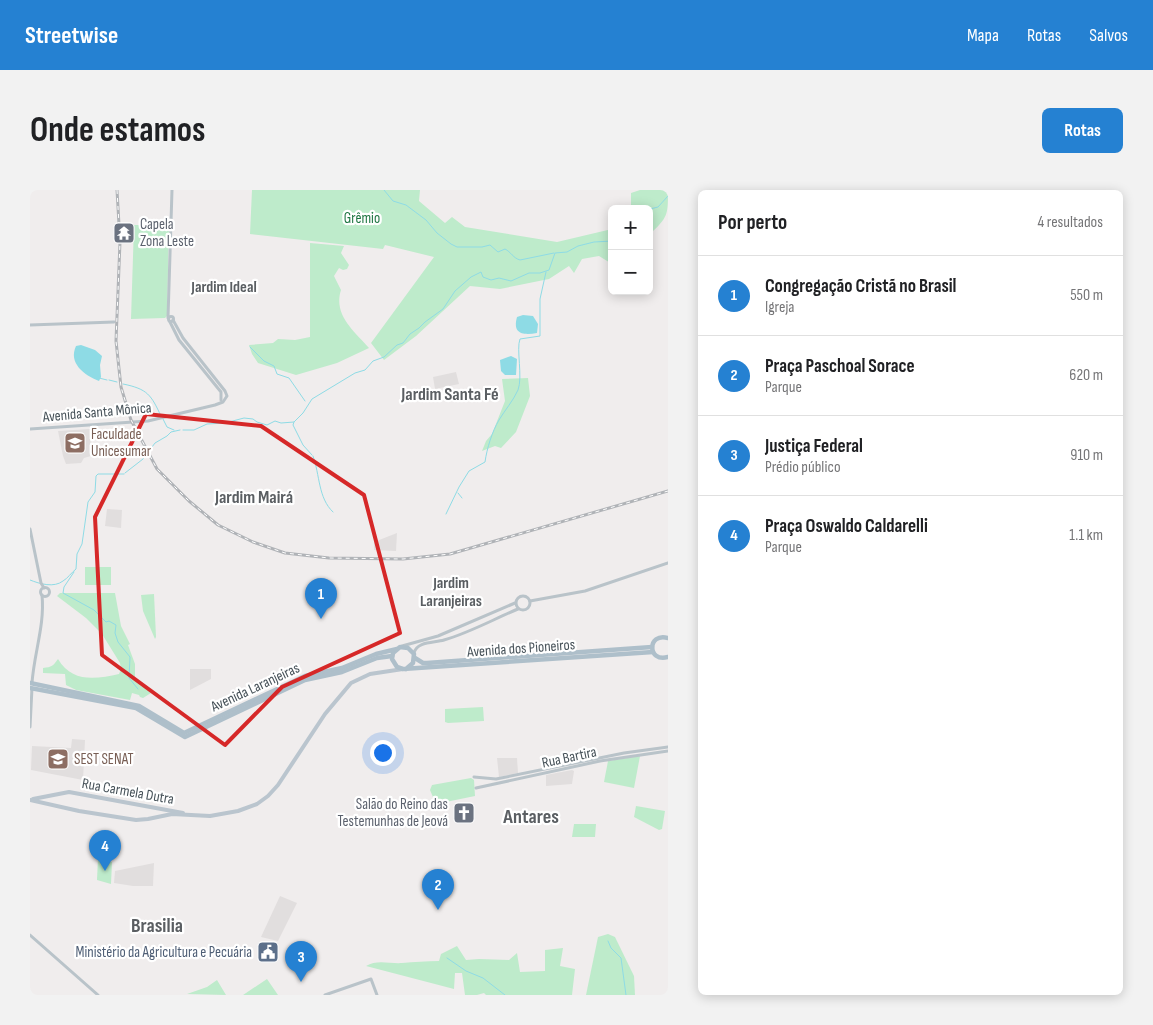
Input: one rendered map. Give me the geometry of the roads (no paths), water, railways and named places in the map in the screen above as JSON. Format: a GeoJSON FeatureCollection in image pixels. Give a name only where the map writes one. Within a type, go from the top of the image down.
{"type":"FeatureCollection","features":[{"type":"Feature","properties":{"kind":"main road"},"geometry":{"type":"LineString","coordinates":[[668,638],[658,638],[653,649],[658,658],[668,657]]}},
{"type":"Feature","properties":{"kind":"main road"},"geometry":{"type":"LineString","coordinates":[[390,671],[394,665],[392,656],[398,648],[408,648],[414,656],[413,663],[405,669],[394,665]]}},
{"type":"Feature","properties":{"kind":"main road","name":"Avenida Laranjeiras"},"geometry":{"type":"LineString","coordinates":[[183,735],[305,676],[342,668],[376,654],[398,648]]}},
{"type":"Feature","properties":{"kind":"main road","name":"Avenida dos Pioneiros"},"geometry":{"type":"LineString","coordinates":[[414,656],[423,663],[427,663],[653,649]]}},
{"type":"Feature","properties":{"kind":"main road","name":"Avenida dos Pioneiros"},"geometry":{"type":"LineString","coordinates":[[192,815],[210,816],[238,811],[257,804],[268,796],[278,785],[344,689],[360,677],[405,669],[653,649]]}},
{"type":"Feature","properties":{"kind":"main road","name":"Avenida Laranjeiras"},"geometry":{"type":"LineString","coordinates":[[183,735],[305,680],[342,672],[377,658],[392,656]]}},
{"type":"Feature","properties":{"kind":"main road"},"geometry":{"type":"LineString","coordinates":[[31,685],[139,706],[183,735]]}},
{"type":"Feature","properties":{"kind":"main road","name":"Rua Carmela Dutra"},"geometry":{"type":"LineString","coordinates":[[30,800],[41,800],[69,792],[192,815]]}},
{"type":"Feature","properties":{"kind":"main road"},"geometry":{"type":"LineString","coordinates":[[48,797],[48,804]]}},
{"type":"Feature","properties":{"kind":"main road"},"geometry":{"type":"LineString","coordinates":[[41,800],[48,804],[116,818],[136,820],[159,817],[174,812]]}},
{"type":"Feature","properties":{"kind":"main road"},"geometry":{"type":"LineString","coordinates":[[159,817],[163,812],[162,808]]}},
{"type":"Feature","properties":{"kind":"street"},"geometry":{"type":"LineString","coordinates":[[172,190],[168,305],[170,319],[179,340],[219,386]]}},
{"type":"Feature","properties":{"kind":"street"},"geometry":{"type":"LineString","coordinates":[[170,319],[219,386]]}},
{"type":"Feature","properties":{"kind":"street"},"geometry":{"type":"LineString","coordinates":[[177,327],[178,320]]}},
{"type":"Feature","properties":{"kind":"street"},"geometry":{"type":"LineString","coordinates":[[30,325],[114,322]]}},
{"type":"Feature","properties":{"kind":"street","name":"Avenida Santa Mônica"},"geometry":{"type":"LineString","coordinates":[[30,429],[148,421],[215,406],[223,401],[219,386]]}},
{"type":"Feature","properties":{"kind":"street"},"geometry":{"type":"LineString","coordinates":[[30,529],[42,585],[41,591],[44,596],[43,616],[32,670],[30,727]]}},
{"type":"Feature","properties":{"kind":"street"},"geometry":{"type":"LineString","coordinates":[[530,601],[586,591],[668,563]]}},
{"type":"Feature","properties":{"kind":"street"},"geometry":{"type":"LineString","coordinates":[[42,585],[50,590],[50,595],[44,596]]}},
{"type":"Feature","properties":{"kind":"street"},"geometry":{"type":"LineString","coordinates":[[518,609],[515,602],[517,598],[521,596],[526,597],[530,601]]}},
{"type":"Feature","properties":{"kind":"street"},"geometry":{"type":"LineString","coordinates":[[414,656],[416,648],[421,645],[449,638],[518,609],[522,611],[527,610],[530,606],[530,601]]}},
{"type":"Feature","properties":{"kind":"street","name":"Avenida Laranjeiras"},"geometry":{"type":"LineString","coordinates":[[398,648],[408,643],[438,636],[515,602]]}},
{"type":"Feature","properties":{"kind":"street","name":"Rua Bartira"},"geometry":{"type":"LineString","coordinates":[[474,777],[496,779],[624,753],[668,747]]}},
{"type":"Feature","properties":{"kind":"street","name":"Rua Bartira"},"geometry":{"type":"LineString","coordinates":[[476,788],[600,761],[668,751]]}},
{"type":"Feature","properties":{"kind":"street"},"geometry":{"type":"LineString","coordinates":[[30,935],[98,995]]}},
{"type":"Feature","properties":{"kind":"street"},"geometry":{"type":"LineString","coordinates":[[325,995],[371,979],[377,995]]}},
{"type":"Feature","properties":{"kind":"water"},"geometry":{"type":"Polygon","coordinates":[[[523,315],[533,316],[538,324],[537,333],[524,334],[518,330],[516,327],[517,317],[523,315]]]}},
{"type":"Feature","properties":{"kind":"water"},"geometry":{"type":"Polygon","coordinates":[[[81,345],[95,350],[102,356],[100,365],[101,377],[99,381],[83,372],[76,363],[74,352],[76,346],[81,345]]]}},
{"type":"Feature","properties":{"kind":"water"},"geometry":{"type":"Polygon","coordinates":[[[511,356],[517,359],[516,375],[505,375],[501,371],[500,360],[511,356]]]}},
{"type":"Feature","properties":{"kind":"waterway"},"geometry":{"type":"LineString","coordinates":[[384,190],[393,201],[406,205],[426,220],[437,233],[457,247],[482,247],[490,245],[498,252],[505,249],[520,260],[554,253]]}},
{"type":"Feature","properties":{"kind":"waterway"},"geometry":{"type":"LineString","coordinates":[[653,208],[658,207],[668,196]]}},
{"type":"Feature","properties":{"kind":"waterway"},"geometry":{"type":"LineString","coordinates":[[183,430],[194,430],[207,424],[225,423],[244,418],[253,419],[267,425],[275,421],[281,423],[294,422],[303,413],[312,399],[355,373],[365,370],[373,361],[384,357],[397,345],[403,343],[410,334],[443,309],[455,291],[471,277],[481,272],[483,277],[491,280],[499,278],[511,281],[529,273],[540,273],[549,270],[555,253],[567,252],[578,246],[594,242],[608,241]]}},
{"type":"Feature","properties":{"kind":"waterway"},"geometry":{"type":"LineString","coordinates":[[446,514],[469,471],[485,462],[494,430],[518,390],[520,378],[520,339],[540,336],[540,299],[546,272]]}},
{"type":"Feature","properties":{"kind":"waterway"},"geometry":{"type":"LineString","coordinates":[[250,347],[264,361],[274,366],[277,374],[289,378],[305,401]]}},
{"type":"Feature","properties":{"kind":"waterway"},"geometry":{"type":"LineString","coordinates":[[99,378],[107,380]]}},
{"type":"Feature","properties":{"kind":"waterway"},"geometry":{"type":"LineString","coordinates":[[109,380],[117,382]]}},
{"type":"Feature","properties":{"kind":"waterway"},"geometry":{"type":"LineString","coordinates":[[123,384],[138,388],[148,394],[161,416]]}},
{"type":"Feature","properties":{"kind":"waterway"},"geometry":{"type":"LineString","coordinates":[[163,419],[167,427],[174,430]]}},
{"type":"Feature","properties":{"kind":"waterway"},"geometry":{"type":"LineString","coordinates":[[294,422],[293,425],[303,445],[312,455]]}},
{"type":"Feature","properties":{"kind":"waterway"},"geometry":{"type":"LineString","coordinates":[[125,473],[143,459],[155,443],[171,432],[180,430]]}},
{"type":"Feature","properties":{"kind":"waterway"},"geometry":{"type":"LineString","coordinates":[[313,456],[322,493],[333,512]]}},
{"type":"Feature","properties":{"kind":"waterway"},"geometry":{"type":"LineString","coordinates":[[30,580],[51,585],[65,580],[76,569],[77,554],[82,544],[88,502],[95,492],[96,476],[98,474],[124,474]]}},
{"type":"Feature","properties":{"kind":"waterway"},"geometry":{"type":"LineString","coordinates":[[458,493],[462,498]]}},
{"type":"Feature","properties":{"kind":"waterway"},"geometry":{"type":"LineString","coordinates":[[74,572],[64,587],[63,593],[94,610],[106,622],[109,621],[116,625],[115,633],[118,642],[130,657],[129,678],[138,689]]}},
{"type":"Feature","properties":{"kind":"waterway"},"geometry":{"type":"LineString","coordinates":[[608,941],[611,948],[621,958],[626,995]]}},
{"type":"Feature","properties":{"kind":"waterway"},"geometry":{"type":"LineString","coordinates":[[447,958],[466,971],[483,978],[505,995]]}},
{"type":"Feature","properties":{"kind":"railway"},"geometry":{"type":"LineString","coordinates":[[117,190],[120,242],[116,341],[121,387],[131,420],[157,469],[189,501],[218,525],[253,542],[285,553],[329,558],[403,559],[450,554],[668,491]]}},
{"type":"Feature","properties":{"kind":"place","name":"Capela Zona Leste"},"geometry":{"type":"Point","coordinates":[124,233]}},
{"type":"Feature","properties":{"kind":"place","name":"Faculdade Unicesumar"},"geometry":{"type":"Point","coordinates":[75,443]}},
{"type":"Feature","properties":{"kind":"place","name":"Congregação Cristã no Brasil"},"geometry":{"type":"Point","coordinates":[321,619]}},
{"type":"Feature","properties":{"kind":"place","name":"SEST SENAT"},"geometry":{"type":"Point","coordinates":[58,759]}},
{"type":"Feature","properties":{"kind":"place","name":"Salão do Reino das Testemunhas de Jeová"},"geometry":{"type":"Point","coordinates":[464,813]}},
{"type":"Feature","properties":{"kind":"place","name":"Praça Oswaldo Caldarelli"},"geometry":{"type":"Point","coordinates":[105,871]}},
{"type":"Feature","properties":{"kind":"place","name":"Praça Paschoal Sorace"},"geometry":{"type":"Point","coordinates":[438,910]}},
{"type":"Feature","properties":{"kind":"place","name":"Ministério da Agricultura e Pecuária"},"geometry":{"type":"Point","coordinates":[268,952]}},
{"type":"Feature","properties":{"kind":"place","name":"Justiça Federal"},"geometry":{"type":"Point","coordinates":[301,982]}},
{"type":"Feature","properties":{"kind":"district","name":"Jardim Ideal"},"geometry":{"type":"Point","coordinates":[224,286]}},
{"type":"Feature","properties":{"kind":"district","name":"Jardim Santa Fé"},"geometry":{"type":"Point","coordinates":[450,394]}},
{"type":"Feature","properties":{"kind":"district","name":"Jardim Mairá"},"geometry":{"type":"Point","coordinates":[254,497]}},
{"type":"Feature","properties":{"kind":"district","name":"Jardim Laranjeiras"},"geometry":{"type":"Point","coordinates":[451,591]}},
{"type":"Feature","properties":{"kind":"district","name":"Antares"},"geometry":{"type":"Point","coordinates":[531,816]}},
{"type":"Feature","properties":{"kind":"district","name":"Brasilia"},"geometry":{"type":"Point","coordinates":[157,925]}},
{"type":"Feature","properties":{"kind":"park label","name":"Grêmio"},"geometry":{"type":"Point","coordinates":[362,218]}}]}
